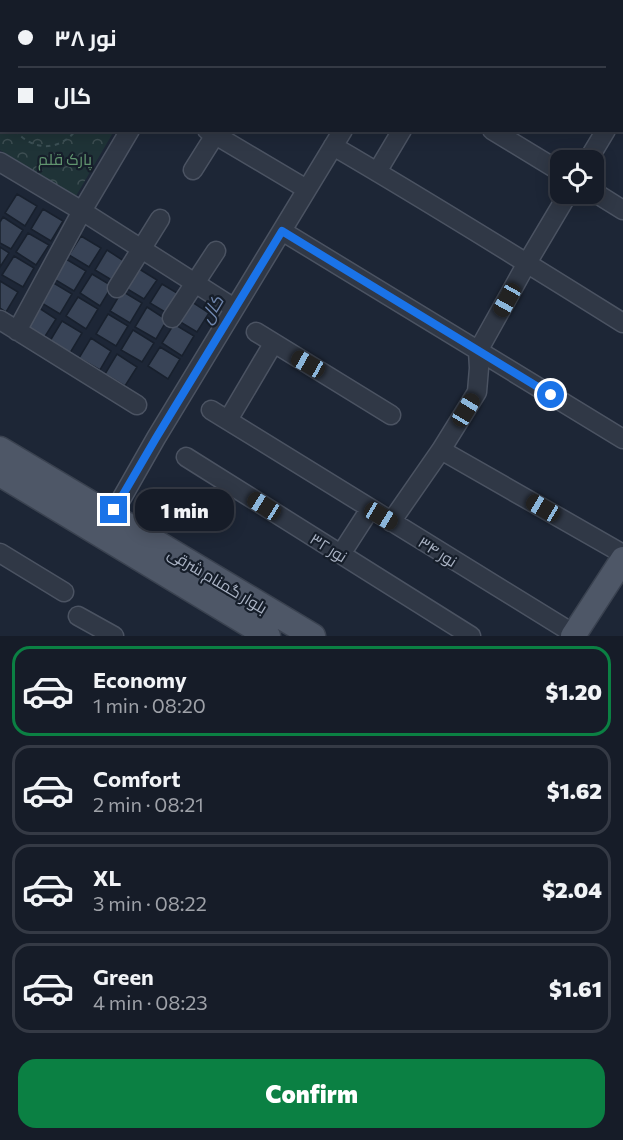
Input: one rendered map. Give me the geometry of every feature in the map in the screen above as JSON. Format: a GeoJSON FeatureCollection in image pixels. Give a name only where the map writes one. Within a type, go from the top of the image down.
{"type":"FeatureCollection","features":[{"type":"Feature","properties":{"kind":"main road","name":"بلوار گمنام شرقی"},"geometry":{"type":"LineString","coordinates":[[0,449],[313,636]]}},
{"type":"Feature","properties":{"kind":"main road","name":"بلوار گمنام شرقی"},"geometry":{"type":"LineString","coordinates":[[0,474],[107,515],[268,636]]}},
{"type":"Feature","properties":{"kind":"main road"},"geometry":{"type":"LineString","coordinates":[[574,635],[621,563]]}},
{"type":"Feature","properties":{"kind":"street"},"geometry":{"type":"LineString","coordinates":[[18,331],[82,211],[129,132]]}},
{"type":"Feature","properties":{"kind":"street"},"geometry":{"type":"LineString","coordinates":[[377,172],[401,132]]}},
{"type":"Feature","properties":{"kind":"street"},"geometry":{"type":"LineString","coordinates":[[495,132],[550,165]]}},
{"type":"Feature","properties":{"kind":"street"},"geometry":{"type":"LineString","coordinates":[[594,150],[605,132]]}},
{"type":"Feature","properties":{"kind":"street"},"geometry":{"type":"LineString","coordinates":[[193,170],[211,133],[303,187]]}},
{"type":"Feature","properties":{"kind":"street"},"geometry":{"type":"LineString","coordinates":[[335,139],[377,172],[623,323]]}},
{"type":"Feature","properties":{"kind":"street"},"geometry":{"type":"LineString","coordinates":[[107,515],[303,187],[335,139]]}},
{"type":"Feature","properties":{"kind":"street"},"geometry":{"type":"LineString","coordinates":[[107,515],[282,231],[335,139]]}},
{"type":"Feature","properties":{"kind":"street"},"geometry":{"type":"LineString","coordinates":[[0,162],[45,198],[82,211],[231,306]]}},
{"type":"Feature","properties":{"kind":"street"},"geometry":{"type":"LineString","coordinates":[[604,198],[623,210]]}},
{"type":"Feature","properties":{"kind":"street"},"geometry":{"type":"LineString","coordinates":[[391,522],[441,450],[477,392],[478,351],[562,204]]}},
{"type":"Feature","properties":{"kind":"street"},"geometry":{"type":"LineString","coordinates":[[117,288],[160,219]]}},
{"type":"Feature","properties":{"kind":"street"},"geometry":{"type":"LineString","coordinates":[[282,231],[623,439]]}},
{"type":"Feature","properties":{"kind":"street"},"geometry":{"type":"LineString","coordinates":[[172,318],[216,251]]}},
{"type":"Feature","properties":{"kind":"street"},"geometry":{"type":"LineString","coordinates":[[0,320],[137,405]]}},
{"type":"Feature","properties":{"kind":"street"},"geometry":{"type":"LineString","coordinates":[[256,332],[391,415]]}},
{"type":"Feature","properties":{"kind":"street"},"geometry":{"type":"LineString","coordinates":[[228,420],[273,344]]}},
{"type":"Feature","properties":{"kind":"street","name":"نور ۳۴"},"geometry":{"type":"LineString","coordinates":[[211,410],[574,635]]}},
{"type":"Feature","properties":{"kind":"street"},"geometry":{"type":"LineString","coordinates":[[441,450],[621,563]]}},
{"type":"Feature","properties":{"kind":"street","name":"نور ۳۲"},"geometry":{"type":"LineString","coordinates":[[186,458],[471,636]]}},
{"type":"Feature","properties":{"kind":"street"},"geometry":{"type":"LineString","coordinates":[[341,554],[370,509]]}},
{"type":"Feature","properties":{"kind":"street"},"geometry":{"type":"LineString","coordinates":[[0,553],[64,592]]}},
{"type":"Feature","properties":{"kind":"street"},"geometry":{"type":"LineString","coordinates":[[78,616],[114,636]]}},
{"type":"Feature","properties":{"kind":"path"},"geometry":{"type":"LineString","coordinates":[[17,132],[31,144],[43,147],[54,146],[66,141],[74,132]]}},
{"type":"Feature","properties":{"kind":"green space","name":"پارک قلم"},"geometry":{"type":"Polygon","coordinates":[[[0,132],[113,132],[76,196],[0,150],[0,132]]]}},
{"type":"Feature","properties":{"kind":"building"},"geometry":{"type":"Polygon","coordinates":[[[17,194],[37,206],[25,226],[5,213],[17,194]]]}},
{"type":"Feature","properties":{"kind":"building"},"geometry":{"type":"Polygon","coordinates":[[[43,209],[63,221],[51,241],[31,229],[43,209]]]}},
{"type":"Feature","properties":{"kind":"building"},"geometry":{"type":"Polygon","coordinates":[[[3,217],[23,230],[11,249],[0,243],[0,222],[3,217]]]}},
{"type":"Feature","properties":{"kind":"building"},"geometry":{"type":"Polygon","coordinates":[[[28,233],[49,245],[36,265],[16,252],[28,233]]]}},
{"type":"Feature","properties":{"kind":"building"},"geometry":{"type":"Polygon","coordinates":[[[81,236],[101,248],[89,267],[69,255],[81,236]]]}},
{"type":"Feature","properties":{"kind":"building"},"geometry":{"type":"Polygon","coordinates":[[[0,247],[9,253],[0,267],[0,247]]]}},
{"type":"Feature","properties":{"kind":"building"},"geometry":{"type":"Polygon","coordinates":[[[107,250],[127,263],[115,282],[95,270],[107,250]]]}},
{"type":"Feature","properties":{"kind":"building"},"geometry":{"type":"Polygon","coordinates":[[[14,256],[34,268],[23,287],[2,275],[14,256]]]}},
{"type":"Feature","properties":{"kind":"building"},"geometry":{"type":"Polygon","coordinates":[[[66,259],[86,271],[74,291],[54,279],[66,259]]]}},
{"type":"Feature","properties":{"kind":"building"},"geometry":{"type":"Polygon","coordinates":[[[136,267],[157,280],[144,299],[124,287],[136,267]]]}},
{"type":"Feature","properties":{"kind":"building"},"geometry":{"type":"Polygon","coordinates":[[[92,274],[112,286],[100,306],[80,293],[92,274]]]}},
{"type":"Feature","properties":{"kind":"building"},"geometry":{"type":"Polygon","coordinates":[[[0,281],[18,292],[6,312],[0,308],[0,281]]]}},
{"type":"Feature","properties":{"kind":"building"},"geometry":{"type":"Polygon","coordinates":[[[52,282],[72,294],[60,314],[40,302],[52,282]]]}},
{"type":"Feature","properties":{"kind":"building"},"geometry":{"type":"Polygon","coordinates":[[[162,284],[182,296],[170,315],[150,303],[162,284]]]}},
{"type":"Feature","properties":{"kind":"building"},"geometry":{"type":"Polygon","coordinates":[[[122,291],[142,303],[130,323],[110,311],[122,291]]]}},
{"type":"Feature","properties":{"kind":"building"},"geometry":{"type":"Polygon","coordinates":[[[78,297],[98,309],[86,329],[66,316],[78,297]]]}},
{"type":"Feature","properties":{"kind":"building"},"geometry":{"type":"Polygon","coordinates":[[[189,300],[209,313],[197,332],[177,320],[189,300]]]}},
{"type":"Feature","properties":{"kind":"building"},"geometry":{"type":"Polygon","coordinates":[[[36,306],[56,319],[44,338],[24,326],[36,306]]]}},
{"type":"Feature","properties":{"kind":"building"},"geometry":{"type":"Polygon","coordinates":[[[147,307],[167,320],[156,339],[135,327],[147,307]]]}},
{"type":"Feature","properties":{"kind":"building"},"geometry":{"type":"Polygon","coordinates":[[[108,314],[128,326],[116,346],[96,334],[108,314]]]}},
{"type":"Feature","properties":{"kind":"building"},"geometry":{"type":"Polygon","coordinates":[[[62,321],[82,333],[70,353],[50,341],[62,321]]]}},
{"type":"Feature","properties":{"kind":"building"},"geometry":{"type":"Polygon","coordinates":[[[174,324],[194,336],[182,356],[162,343],[174,324]]]}},
{"type":"Feature","properties":{"kind":"building"},"geometry":{"type":"Polygon","coordinates":[[[133,330],[154,343],[142,362],[121,350],[133,330]]]}},
{"type":"Feature","properties":{"kind":"building"},"geometry":{"type":"Polygon","coordinates":[[[91,338],[111,351],[100,370],[79,358],[91,338]]]}},
{"type":"Feature","properties":{"kind":"building"},"geometry":{"type":"Polygon","coordinates":[[[160,347],[180,359],[168,379],[148,366],[160,347]]]}},
{"type":"Feature","properties":{"kind":"building"},"geometry":{"type":"Polygon","coordinates":[[[117,354],[137,367],[125,386],[105,374],[117,354]]]}},
{"type":"Feature","properties":{"kind":"route"},"geometry":{"type":"LineString","coordinates":[[114,510],[282,231],[551,395]]}},
{"type":"Feature","properties":{"kind":"water label","name":"کال"},"geometry":{"type":"Point","coordinates":[211,309]}}]}
